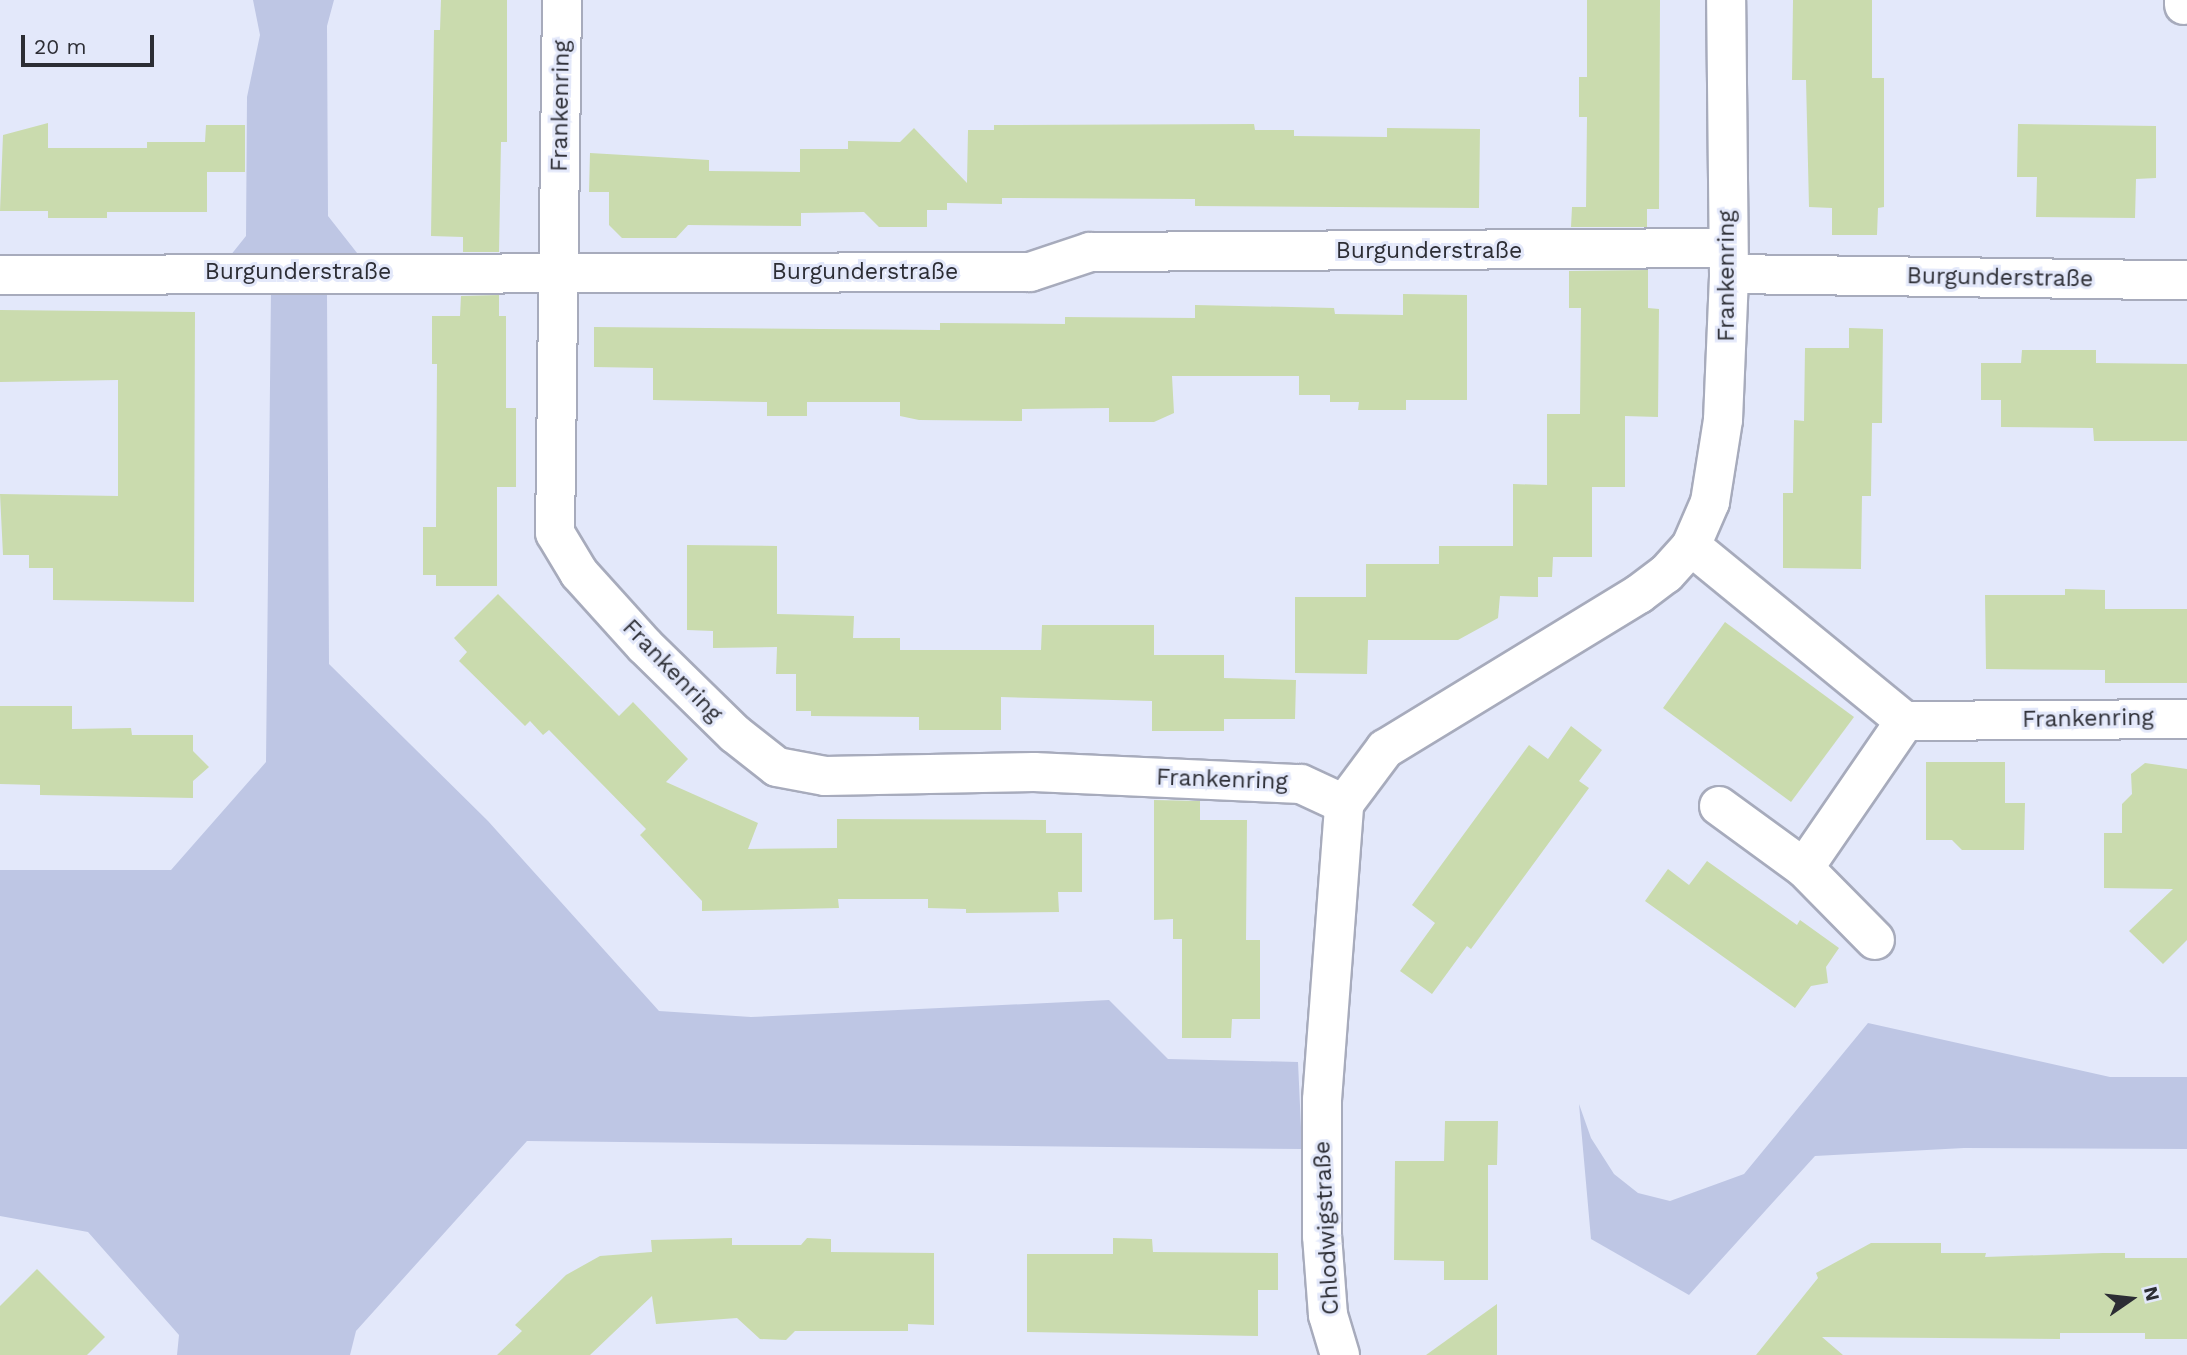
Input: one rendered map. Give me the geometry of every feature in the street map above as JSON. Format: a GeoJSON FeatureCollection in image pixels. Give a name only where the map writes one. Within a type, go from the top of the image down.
{"type":"FeatureCollection","features":[{"type":"Feature","properties":{"kind":"street","name":"Frankenring"},"geometry":{"type":"LineString","coordinates":[[562,0],[555,533],[579,572],[645,646],[735,734],[777,767],[825,776],[1034,772],[1301,784],[1344,804],[1385,750],[1639,593],[1666,574],[1691,546],[1710,502],[1723,420],[1728,261],[1726,0]]}},
{"type":"Feature","properties":{"kind":"street","name":"Burgunderstraße"},"geometry":{"type":"LineString","coordinates":[[0,275],[1030,272],[1090,252],[1728,261],[2187,281]]}},
{"type":"Feature","properties":{"kind":"street"},"geometry":{"type":"LineString","coordinates":[[1691,546],[1905,721],[1804,867]]}},
{"type":"Feature","properties":{"kind":"street","name":"Frankenring"},"geometry":{"type":"LineString","coordinates":[[1905,721],[2187,719]]}},
{"type":"Feature","properties":{"kind":"street","name":"Chlodwigstraße"},"geometry":{"type":"LineString","coordinates":[[1339,1355],[1328,1315],[1322,1236],[1322,1100],[1344,804]]}},
{"type":"Feature","properties":{"kind":"street"},"geometry":{"type":"LineString","coordinates":[[1719,806],[1804,867],[1875,940]]}},
{"type":"Feature","properties":{"kind":"shaded area"},"geometry":{"type":"Polygon","coordinates":[[[253,0],[334,0],[327,26],[328,216],[361,258],[230,256],[246,236],[247,97],[260,35],[253,0]]]}},
{"type":"Feature","properties":{"kind":"shaded area"},"geometry":{"type":"Polygon","coordinates":[[[271,290],[327,294],[329,664],[488,821],[659,1011],[751,1017],[1109,1000],[1168,1059],[1298,1062],[1302,1149],[527,1141],[356,1331],[350,1355],[177,1355],[179,1335],[88,1232],[0,1216],[0,870],[171,870],[266,762],[271,290]]]}},
{"type":"Feature","properties":{"kind":"shaded area"},"geometry":{"type":"Polygon","coordinates":[[[1868,1023],[2110,1077],[2187,1077],[2187,1149],[1964,1148],[1815,1156],[1689,1295],[1591,1239],[1579,1104],[1591,1138],[1614,1174],[1638,1193],[1670,1201],[1744,1174],[1868,1023]]]}},
{"type":"Feature","properties":{"kind":"building"},"geometry":{"type":"Polygon","coordinates":[[[441,0],[507,0],[507,142],[501,142],[499,252],[463,252],[463,237],[431,236],[434,30],[440,30],[441,0]]]}},
{"type":"Feature","properties":{"kind":"building"},"geometry":{"type":"Polygon","coordinates":[[[1587,0],[1660,0],[1659,209],[1647,209],[1647,227],[1571,227],[1572,207],[1586,207],[1587,117],[1579,117],[1579,77],[1587,77],[1587,0]]]}},
{"type":"Feature","properties":{"kind":"building"},"geometry":{"type":"Polygon","coordinates":[[[1793,0],[1872,0],[1872,78],[1884,78],[1884,207],[1878,208],[1877,235],[1832,235],[1832,208],[1809,207],[1806,80],[1792,80],[1793,0]]]}},
{"type":"Feature","properties":{"kind":"building"},"geometry":{"type":"Polygon","coordinates":[[[48,123],[48,148],[147,148],[147,142],[205,142],[206,125],[245,125],[245,172],[207,172],[207,212],[107,212],[107,218],[48,218],[48,211],[0,211],[3,135],[48,123]]]}},
{"type":"Feature","properties":{"kind":"building"},"geometry":{"type":"Polygon","coordinates":[[[1254,124],[1255,130],[1294,130],[1294,136],[1387,137],[1387,128],[1480,129],[1479,208],[1195,206],[1195,199],[1002,198],[1002,204],[947,203],[947,210],[927,210],[927,227],[879,227],[864,212],[801,213],[801,226],[688,225],[676,238],[622,238],[609,225],[609,192],[589,192],[590,153],[709,160],[709,171],[800,172],[800,149],[848,149],[848,141],[900,142],[914,128],[967,183],[968,130],[994,130],[994,125],[1254,124]]]}},
{"type":"Feature","properties":{"kind":"building"},"geometry":{"type":"Polygon","coordinates":[[[2018,124],[2156,126],[2156,178],[2136,179],[2135,218],[2036,217],[2037,177],[2017,177],[2018,124]]]}},
{"type":"Feature","properties":{"kind":"building"},"geometry":{"type":"Polygon","coordinates":[[[1648,270],[1648,308],[1659,309],[1658,417],[1625,416],[1625,487],[1592,487],[1592,557],[1553,557],[1552,577],[1538,577],[1538,597],[1500,596],[1498,618],[1458,640],[1368,640],[1367,674],[1295,673],[1295,597],[1366,597],[1366,564],[1439,564],[1439,546],[1513,546],[1513,484],[1547,485],[1547,414],[1580,414],[1581,308],[1569,308],[1569,271],[1648,270]]]}},
{"type":"Feature","properties":{"kind":"building"},"geometry":{"type":"Polygon","coordinates":[[[1403,294],[1467,295],[1467,400],[1406,400],[1406,410],[1358,410],[1359,402],[1330,402],[1330,395],[1299,395],[1299,376],[1172,376],[1174,413],[1154,422],[1109,422],[1109,408],[1022,409],[1022,421],[919,420],[900,416],[900,402],[807,402],[807,416],[767,416],[767,402],[653,400],[653,368],[594,367],[594,327],[940,330],[940,323],[1065,324],[1065,317],[1195,318],[1195,305],[1334,308],[1335,314],[1403,315],[1403,294]]]}},
{"type":"Feature","properties":{"kind":"building"},"geometry":{"type":"Polygon","coordinates":[[[499,295],[499,316],[506,316],[506,408],[516,408],[516,487],[497,487],[497,586],[436,586],[436,575],[423,575],[423,527],[436,527],[437,364],[432,364],[432,316],[460,316],[461,296],[499,295]]]}},
{"type":"Feature","properties":{"kind":"building"},"geometry":{"type":"Polygon","coordinates":[[[0,310],[195,312],[194,602],[53,600],[53,568],[29,568],[29,555],[3,555],[0,494],[118,496],[118,380],[0,382],[0,310]]]}},
{"type":"Feature","properties":{"kind":"building"},"geometry":{"type":"Polygon","coordinates":[[[1849,328],[1883,329],[1882,423],[1872,423],[1871,496],[1862,496],[1861,569],[1783,568],[1783,493],[1793,493],[1794,420],[1804,421],[1805,348],[1849,348],[1849,328]]]}},
{"type":"Feature","properties":{"kind":"building"},"geometry":{"type":"Polygon","coordinates":[[[2022,350],[2096,350],[2096,363],[2187,364],[2187,441],[2094,441],[2093,428],[2001,427],[2001,400],[1981,400],[1981,363],[2021,363],[2022,350]]]}},
{"type":"Feature","properties":{"kind":"building"},"geometry":{"type":"Polygon","coordinates":[[[687,545],[777,546],[777,614],[854,616],[853,638],[900,638],[900,650],[1041,650],[1042,625],[1154,625],[1154,655],[1224,655],[1224,678],[1296,680],[1295,719],[1224,719],[1224,731],[1152,731],[1152,701],[1001,697],[1001,730],[919,730],[919,717],[811,716],[811,711],[796,711],[796,674],[776,674],[777,647],[713,648],[713,631],[687,630],[687,545]]]}},
{"type":"Feature","properties":{"kind":"building"},"geometry":{"type":"Polygon","coordinates":[[[2065,589],[2105,590],[2105,609],[2187,609],[2187,683],[2105,683],[2105,670],[1986,669],[1985,595],[2065,595],[2065,589]]]}},
{"type":"Feature","properties":{"kind":"building"},"geometry":{"type":"Polygon","coordinates":[[[498,594],[619,716],[633,702],[688,759],[666,782],[758,823],[748,849],[837,848],[837,819],[1046,820],[1046,833],[1082,833],[1082,892],[1058,892],[1059,912],[966,913],[966,909],[928,908],[928,899],[838,899],[839,908],[702,911],[702,901],[640,835],[646,829],[549,730],[543,735],[530,721],[525,726],[459,661],[467,652],[454,638],[498,594]]]}},
{"type":"Feature","properties":{"kind":"building"},"geometry":{"type":"Polygon","coordinates":[[[1725,622],[1854,717],[1791,802],[1663,708],[1725,622]]]}},
{"type":"Feature","properties":{"kind":"building"},"geometry":{"type":"Polygon","coordinates":[[[0,706],[72,706],[72,729],[131,728],[132,735],[193,735],[193,751],[209,767],[193,781],[193,798],[40,795],[40,785],[0,784],[0,706]]]}},
{"type":"Feature","properties":{"kind":"building"},"geometry":{"type":"Polygon","coordinates":[[[1571,726],[1602,750],[1579,781],[1589,788],[1471,949],[1467,946],[1432,994],[1400,971],[1435,923],[1412,905],[1529,745],[1548,759],[1571,726]]]}},
{"type":"Feature","properties":{"kind":"building"},"geometry":{"type":"Polygon","coordinates":[[[1926,762],[2005,762],[2005,803],[2025,803],[2024,850],[1962,850],[1952,840],[1926,840],[1926,762]]]}},
{"type":"Feature","properties":{"kind":"building"},"geometry":{"type":"Polygon","coordinates":[[[2145,763],[2187,769],[2187,940],[2163,964],[2129,931],[2173,889],[2104,888],[2104,833],[2122,833],[2122,804],[2132,794],[2131,774],[2145,763]]]}},
{"type":"Feature","properties":{"kind":"building"},"geometry":{"type":"Polygon","coordinates":[[[1154,800],[1200,801],[1200,820],[1247,820],[1246,940],[1260,940],[1260,1019],[1232,1019],[1231,1038],[1182,1038],[1182,939],[1173,939],[1173,919],[1154,920],[1154,800]]]}},
{"type":"Feature","properties":{"kind":"building"},"geometry":{"type":"Polygon","coordinates":[[[1707,861],[1797,925],[1800,920],[1839,948],[1826,967],[1828,983],[1811,986],[1795,1008],[1645,901],[1668,869],[1689,885],[1707,861]]]}},
{"type":"Feature","properties":{"kind":"building"},"geometry":{"type":"Polygon","coordinates":[[[1445,1121],[1498,1121],[1497,1165],[1488,1165],[1488,1280],[1444,1280],[1444,1261],[1394,1260],[1395,1161],[1444,1161],[1445,1121]]]}},
{"type":"Feature","properties":{"kind":"building"},"geometry":{"type":"Polygon","coordinates":[[[732,1238],[732,1245],[801,1245],[807,1238],[831,1239],[831,1252],[934,1253],[934,1325],[908,1324],[908,1331],[795,1331],[786,1340],[760,1339],[737,1318],[656,1324],[652,1296],[590,1355],[497,1355],[522,1331],[515,1325],[566,1275],[600,1256],[652,1252],[651,1240],[732,1238]]]}},
{"type":"Feature","properties":{"kind":"building"},"geometry":{"type":"Polygon","coordinates":[[[1113,1238],[1152,1239],[1153,1252],[1278,1253],[1278,1290],[1258,1290],[1258,1336],[1027,1332],[1027,1254],[1113,1254],[1113,1238]]]}},
{"type":"Feature","properties":{"kind":"building"},"geometry":{"type":"Polygon","coordinates":[[[1871,1243],[1941,1243],[1941,1253],[1986,1253],[1985,1257],[2125,1253],[2125,1258],[2187,1258],[2187,1339],[2145,1339],[2145,1333],[2060,1333],[2060,1339],[1822,1337],[1843,1355],[1756,1355],[1818,1278],[1816,1273],[1871,1243]]]}},
{"type":"Feature","properties":{"kind":"building"},"geometry":{"type":"Polygon","coordinates":[[[37,1269],[105,1337],[87,1355],[0,1355],[0,1306],[37,1269]]]}},
{"type":"Feature","properties":{"kind":"building"},"geometry":{"type":"Polygon","coordinates":[[[1497,1304],[1497,1355],[1426,1355],[1497,1304]]]}}]}
